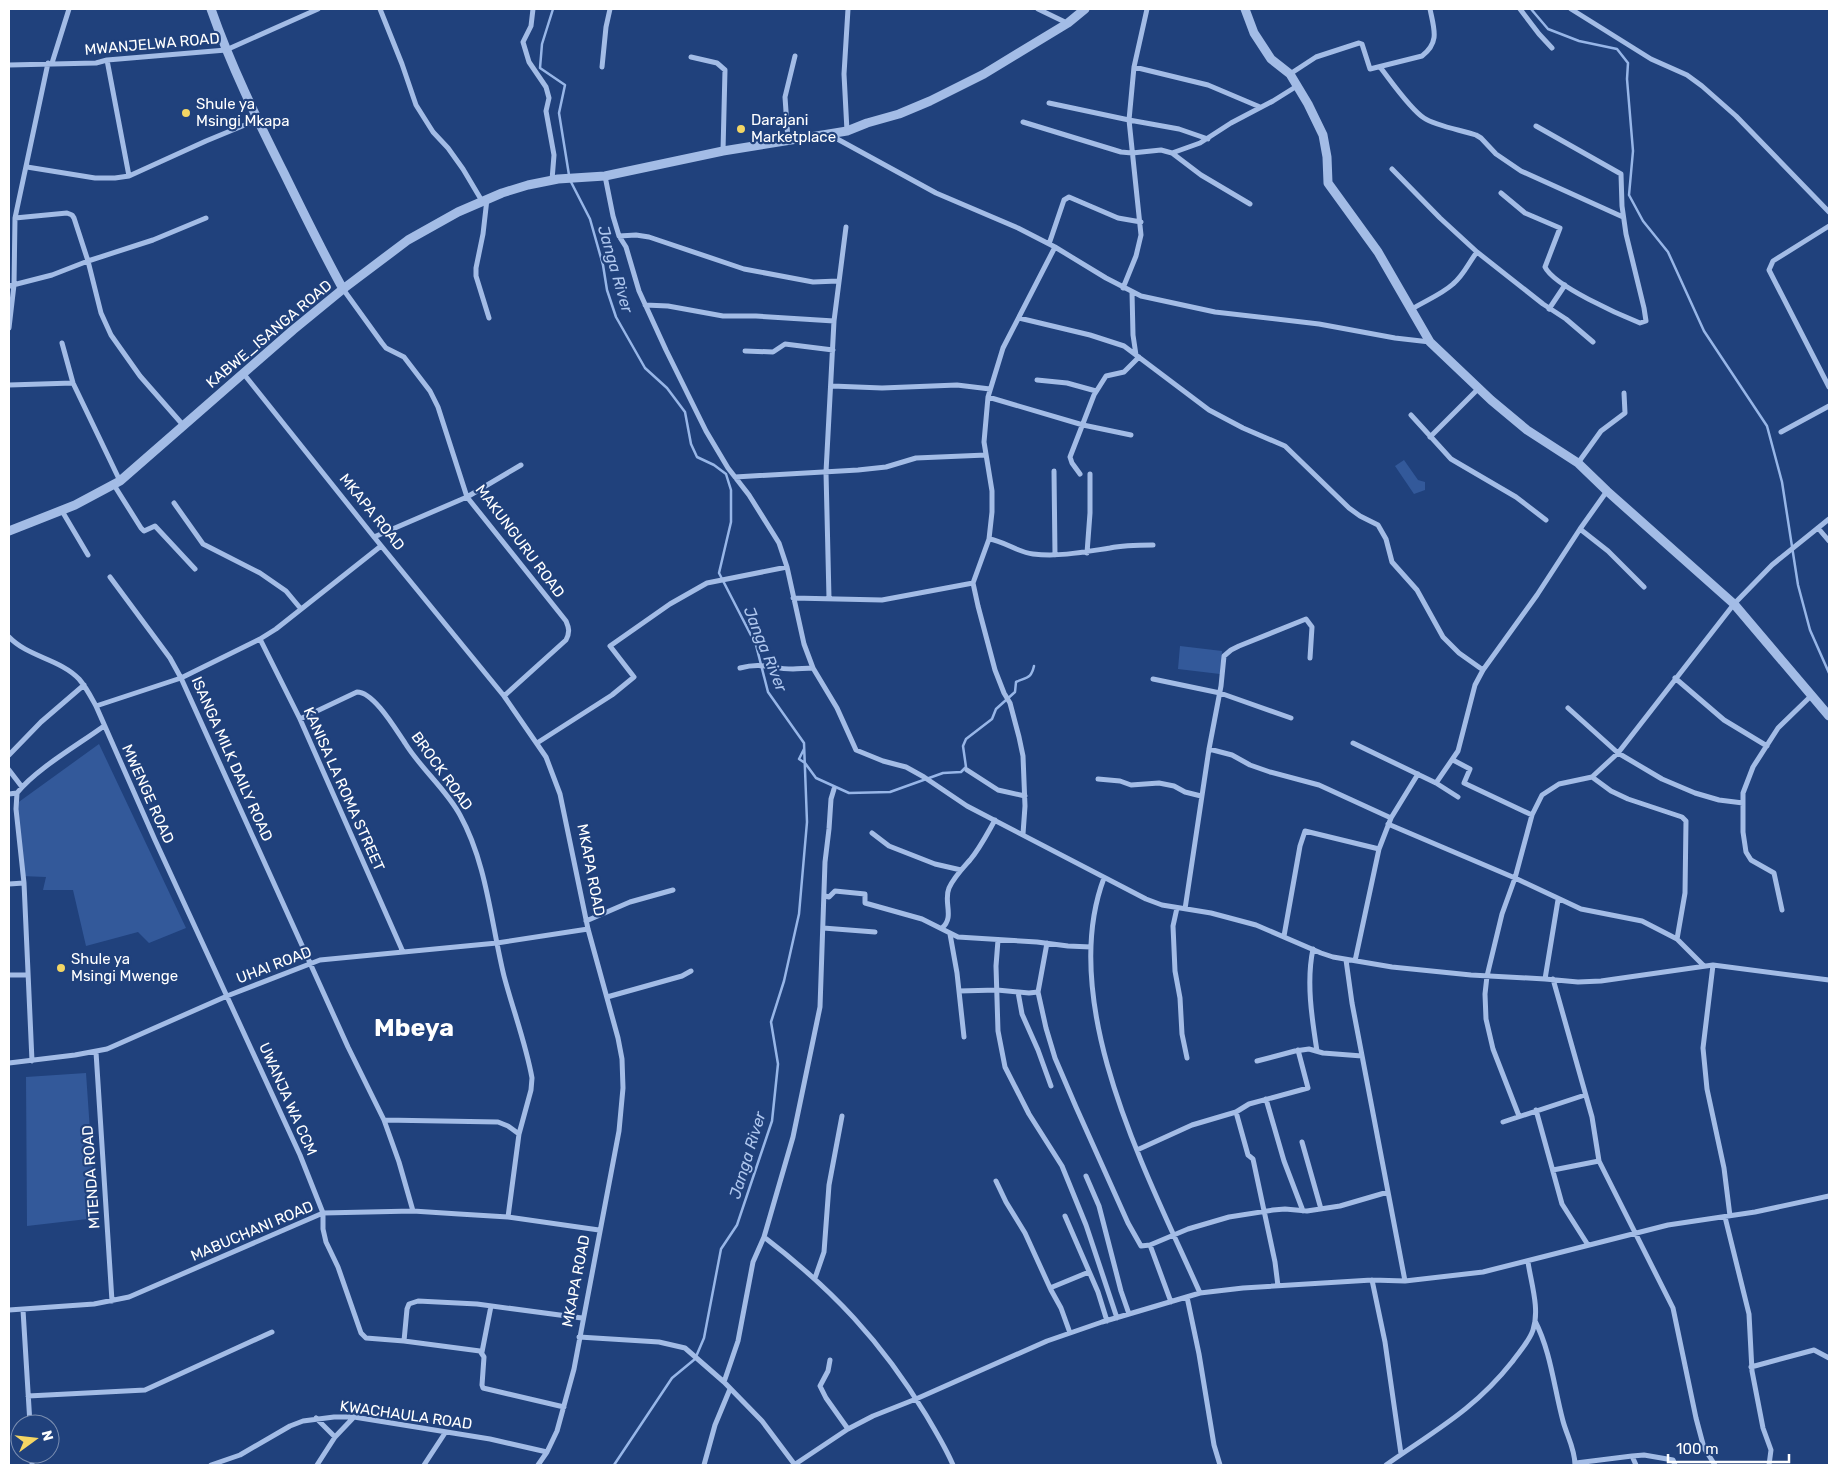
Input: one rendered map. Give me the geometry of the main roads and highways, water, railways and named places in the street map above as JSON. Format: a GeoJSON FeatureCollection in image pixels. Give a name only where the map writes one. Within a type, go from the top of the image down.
{"type":"FeatureCollection","features":[{"type":"Feature","properties":{"kind":"waterway","name":"Janga River"},"geometry":{"type":"LineString","coordinates":[[553,9],[542,44],[540,68],[565,85],[559,113],[569,175]]}},
{"type":"Feature","properties":{"kind":"waterway"},"geometry":{"type":"LineString","coordinates":[[1531,9],[1548,29],[1579,41],[1617,49],[1628,63],[1627,79],[1633,151],[1629,195],[1643,221],[1668,252],[1704,331],[1767,426],[1782,482],[1798,585],[1810,630],[1829,673]]}},
{"type":"Feature","properties":{"kind":"waterway","name":"Janga River"},"geometry":{"type":"LineString","coordinates":[[570,180],[590,219],[603,265],[607,290],[616,317],[645,368],[667,388],[685,412],[691,444],[697,457],[714,465],[726,474],[731,490],[731,522],[719,573],[756,645],[768,692],[804,743],[807,822],[799,914],[784,981],[771,1022],[778,1064],[772,1121],[737,1225],[721,1249],[704,1338],[695,1359],[672,1378],[614,1465]]}},
{"type":"Feature","properties":{"kind":"waterway"},"geometry":{"type":"LineString","coordinates":[[804,749],[799,759],[805,763],[816,778],[849,793],[890,792],[943,773],[961,772],[966,767],[963,746],[966,739],[992,719],[996,709],[1015,692],[1016,682],[1030,675],[1034,666]]}},
{"type":"Feature","properties":{"kind":"place","name":"Shule ya Msingi Mkapa"},"geometry":{"type":"Point","coordinates":[186,113]}},
{"type":"Feature","properties":{"kind":"place","name":"Darajani Marketplace"},"geometry":{"type":"Point","coordinates":[741,129]}},
{"type":"Feature","properties":{"kind":"place","name":"Shule ya Msingi Mwenge"},"geometry":{"type":"Point","coordinates":[61,968]}},
{"type":"Feature","properties":{"kind":"district","name":"Mbeya"},"geometry":{"type":"Point","coordinates":[414,1027]}}]}
